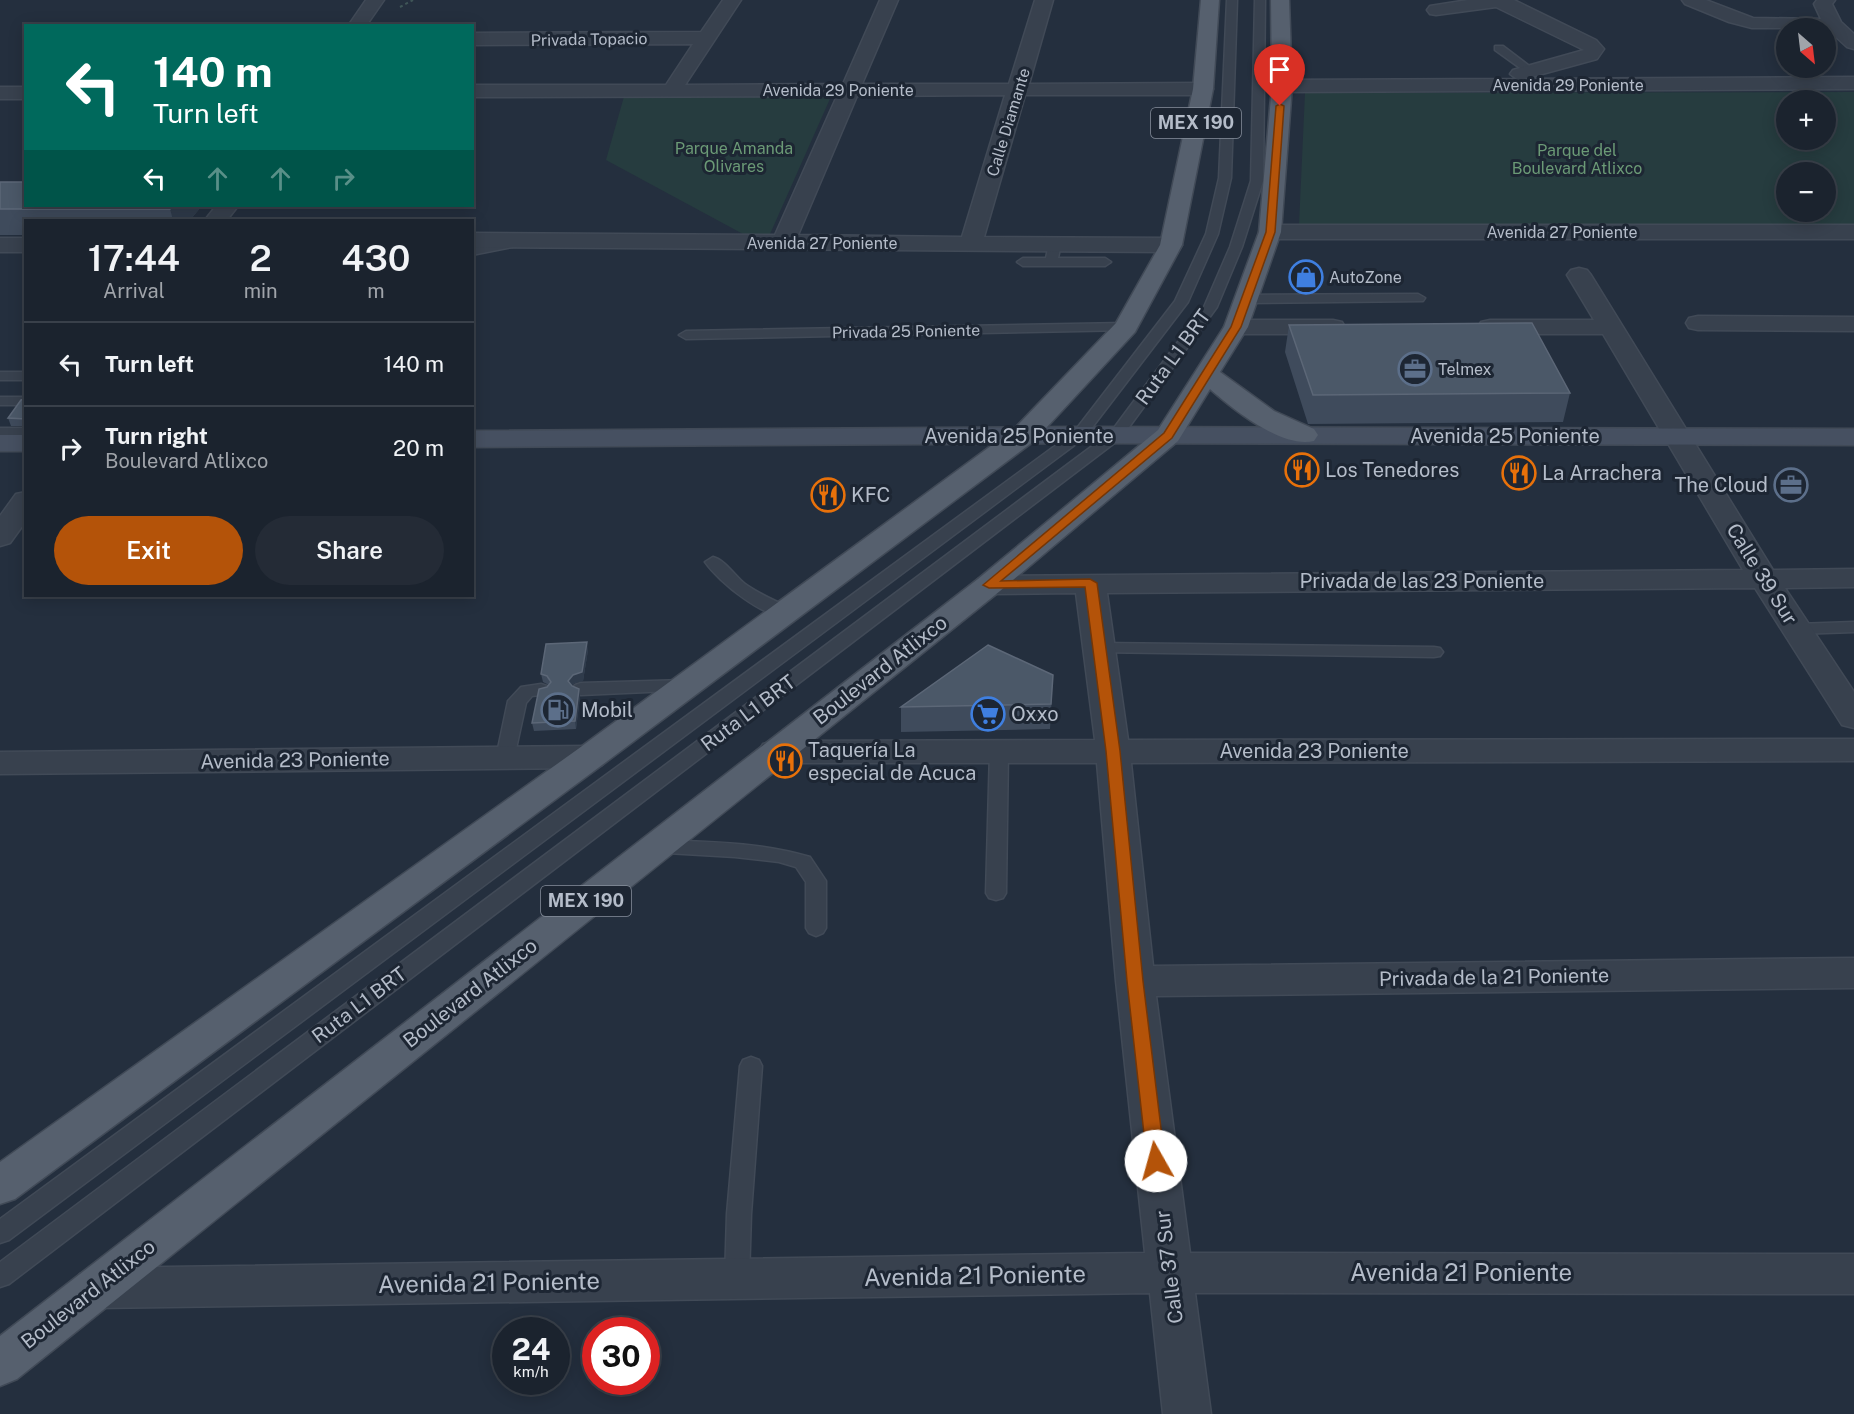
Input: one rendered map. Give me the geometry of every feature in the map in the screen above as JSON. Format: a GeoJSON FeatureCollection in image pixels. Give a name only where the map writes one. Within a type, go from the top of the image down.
{"type":"FeatureCollection","features":[{"type":"Feature","properties":{"kind":"main road","name":"MEX 190"},"geometry":{"type":"LineString","coordinates":[[0,1186],[590,757],[1024,435],[1126,327],[1171,244],[1203,89],[1210,0]]}},
{"type":"Feature","properties":{"kind":"main road","name":"Boulevard Atlixco"},"geometry":{"type":"LineString","coordinates":[[0,1364],[989,585],[1168,435],[1236,327],[1270,232],[1282,86],[1280,0]]}},
{"type":"Feature","properties":{"kind":"main road"},"geometry":{"type":"LineString","coordinates":[[1207,374],[1244,406],[1280,427],[1304,435]]}},
{"type":"Feature","properties":{"kind":"main road","name":"Avenida 25 Poniente"},"geometry":{"type":"LineString","coordinates":[[474,439],[1024,435],[1854,437]]}},
{"type":"Feature","properties":{"kind":"main road"},"geometry":{"type":"LineString","coordinates":[[0,443],[24,442]]}},
{"type":"Feature","properties":{"kind":"street"},"geometry":{"type":"LineString","coordinates":[[359,24],[375,0]]}},
{"type":"Feature","properties":{"kind":"street"},"geometry":{"type":"LineString","coordinates":[[670,91],[732,0]]}},
{"type":"Feature","properties":{"kind":"street"},"geometry":{"type":"LineString","coordinates":[[783,243],[889,0]]}},
{"type":"Feature","properties":{"kind":"street","name":"Calle Diamante"},"geometry":{"type":"LineString","coordinates":[[970,243],[1044,0]]}},
{"type":"Feature","properties":{"kind":"street"},"geometry":{"type":"LineString","coordinates":[[1826,0],[1823,4],[1830,18]]}},
{"type":"Feature","properties":{"kind":"street"},"geometry":{"type":"LineString","coordinates":[[1436,10],[1502,1],[1595,49],[1590,55],[1478,86]]}},
{"type":"Feature","properties":{"kind":"street"},"geometry":{"type":"LineString","coordinates":[[1699,1],[1735,18],[1752,23],[1776,24]]}},
{"type":"Feature","properties":{"kind":"street"},"geometry":{"type":"LineString","coordinates":[[1836,28],[1854,43]]}},
{"type":"Feature","properties":{"kind":"street","name":"Privada Topacio"},"geometry":{"type":"LineString","coordinates":[[474,39],[705,38]]}},
{"type":"Feature","properties":{"kind":"street","name":"Avenida 29 Poniente"},"geometry":{"type":"LineString","coordinates":[[1282,86],[1854,83]]}},
{"type":"Feature","properties":{"kind":"street","name":"Avenida 29 Poniente"},"geometry":{"type":"LineString","coordinates":[[474,91],[1203,89]]}},
{"type":"Feature","properties":{"kind":"street"},"geometry":{"type":"LineString","coordinates":[[0,93],[24,93]]}},
{"type":"Feature","properties":{"kind":"street"},"geometry":{"type":"LineString","coordinates":[[217,219],[226,207]]}},
{"type":"Feature","properties":{"kind":"street","name":"Avenida 27 Poniente"},"geometry":{"type":"LineString","coordinates":[[1270,232],[1854,232]]}},
{"type":"Feature","properties":{"kind":"street","name":"Avenida 27 Poniente"},"geometry":{"type":"LineString","coordinates":[[474,240],[970,243],[1053,253],[1171,244]]}},
{"type":"Feature","properties":{"kind":"street"},"geometry":{"type":"LineString","coordinates":[[0,245],[24,244]]}},
{"type":"Feature","properties":{"kind":"street","name":"Calle 39 Sur"},"geometry":{"type":"LineString","coordinates":[[1579,275],[1764,579],[1854,717]]}},
{"type":"Feature","properties":{"kind":"street"},"geometry":{"type":"LineString","coordinates":[[1698,323],[1854,324]]}},
{"type":"Feature","properties":{"kind":"street"},"geometry":{"type":"LineString","coordinates":[[1236,327],[1353,327]]}},
{"type":"Feature","properties":{"kind":"street"},"geometry":{"type":"LineString","coordinates":[[1470,327],[1611,327]]}},
{"type":"Feature","properties":{"kind":"street"},"geometry":{"type":"LineString","coordinates":[[0,537],[24,503]]}},
{"type":"Feature","properties":{"kind":"street","name":"Privada de las 23 Poniente"},"geometry":{"type":"LineString","coordinates":[[989,585],[1854,578]]}},
{"type":"Feature","properties":{"kind":"street","name":"Calle 37 Sur"},"geometry":{"type":"LineString","coordinates":[[1090,583],[1113,751],[1135,981],[1187,1414]]}},
{"type":"Feature","properties":{"kind":"street","name":"Avenida 23 Poniente"},"geometry":{"type":"LineString","coordinates":[[775,752],[1854,750]]}},
{"type":"Feature","properties":{"kind":"street","name":"Avenida 23 Poniente"},"geometry":{"type":"LineString","coordinates":[[0,762],[590,757]]}},
{"type":"Feature","properties":{"kind":"street","name":"Privada de la 21 Poniente"},"geometry":{"type":"LineString","coordinates":[[1135,981],[1854,973]]}},
{"type":"Feature","properties":{"kind":"street","name":"Avenida 21 Poniente"},"geometry":{"type":"LineString","coordinates":[[96,1288],[1170,1273],[1854,1274]]}},
{"type":"Feature","properties":{"kind":"lane","name":"Ruta L1 BRT"},"geometry":{"type":"LineString","coordinates":[[0,1233],[1079,435],[1181,302],[1212,234],[1225,178],[1232,0]]}},
{"type":"Feature","properties":{"kind":"lane","name":"Ruta L1 BRT"},"geometry":{"type":"LineString","coordinates":[[0,1276],[1116,435],[1210,306],[1236,247],[1257,181],[1260,0]]}},
{"type":"Feature","properties":{"kind":"lane"},"geometry":{"type":"LineString","coordinates":[[1499,48],[1530,71]]}},
{"type":"Feature","properties":{"kind":"lane"},"geometry":{"type":"LineString","coordinates":[[474,251],[527,240]]}},
{"type":"Feature","properties":{"kind":"lane"},"geometry":{"type":"LineString","coordinates":[[1023,262],[1053,253],[1105,262]]}},
{"type":"Feature","properties":{"kind":"lane"},"geometry":{"type":"LineString","coordinates":[[1246,299],[1418,298]]}},
{"type":"Feature","properties":{"kind":"lane","name":"Privada 25 Poniente"},"geometry":{"type":"LineString","coordinates":[[686,335],[1126,327]]}},
{"type":"Feature","properties":{"kind":"lane"},"geometry":{"type":"LineString","coordinates":[[0,376],[24,376]]}},
{"type":"Feature","properties":{"kind":"lane"},"geometry":{"type":"LineString","coordinates":[[0,401],[24,401]]}},
{"type":"Feature","properties":{"kind":"lane"},"geometry":{"type":"LineString","coordinates":[[0,432],[24,432]]}},
{"type":"Feature","properties":{"kind":"lane"},"geometry":{"type":"LineString","coordinates":[[713,562],[738,588],[786,612]]}},
{"type":"Feature","properties":{"kind":"lane"},"geometry":{"type":"LineString","coordinates":[[1797,629],[1854,627]]}},
{"type":"Feature","properties":{"kind":"lane"},"geometry":{"type":"LineString","coordinates":[[1099,648],[1434,652]]}},
{"type":"Feature","properties":{"kind":"lane"},"geometry":{"type":"LineString","coordinates":[[581,689],[686,686]]}},
{"type":"Feature","properties":{"kind":"lane"},"geometry":{"type":"LineString","coordinates":[[505,758],[520,695],[542,690]]}},
{"type":"Feature","properties":{"kind":"lane"},"geometry":{"type":"LineString","coordinates":[[996,893],[999,751]]}},
{"type":"Feature","properties":{"kind":"lane"},"geometry":{"type":"LineString","coordinates":[[655,846],[735,850],[779,855],[803,862],[816,881],[816,928]]}},
{"type":"Feature","properties":{"kind":"lane"},"geometry":{"type":"LineString","coordinates":[[737,1279],[739,1214],[752,1066]]}},
{"type":"Feature","properties":{"kind":"green space","name":"Parque Amanda Olivares"},"geometry":{"type":"Polygon","coordinates":[[[833,92],[770,234],[743,234],[606,160],[625,93],[833,92]]]}},
{"type":"Feature","properties":{"kind":"green space","name":"Parque del Boulevard Atlixco"},"geometry":{"type":"Polygon","coordinates":[[[1776,92],[1776,150],[1836,150],[1836,92],[1854,92],[1854,226],[1299,225],[1305,93],[1776,92]]]}},
{"type":"Feature","properties":{"kind":"building"},"geometry":{"type":"Polygon","coordinates":[[[0,182],[24,182],[24,207],[172,207],[170,209],[0,209],[0,182]]]}},
{"type":"Feature","properties":{"kind":"building"},"geometry":{"type":"Polygon","coordinates":[[[1532,323],[1570,393],[1313,395],[1289,325],[1532,323]]]}},
{"type":"Feature","properties":{"kind":"building"},"geometry":{"type":"Polygon","coordinates":[[[24,399],[24,419],[8,418],[24,399]]]}},
{"type":"Feature","properties":{"kind":"building","name":"Mobil"},"geometry":{"type":"Polygon","coordinates":[[[587,642],[582,672],[573,675],[568,681],[579,689],[575,721],[532,723],[539,689],[547,687],[551,682],[547,676],[541,674],[546,644],[587,642]]]}},
{"type":"Feature","properties":{"kind":"building"},"geometry":{"type":"Polygon","coordinates":[[[988,645],[1053,675],[1051,704],[901,707],[988,645]]]}},
{"type":"Feature","properties":{"kind":"place","name":"AutoZone"},"geometry":{"type":"Point","coordinates":[1306,277]}},
{"type":"Feature","properties":{"kind":"place","name":"Telmex"},"geometry":{"type":"Point","coordinates":[1415,369]}},
{"type":"Feature","properties":{"kind":"place","name":"Los Tenedores"},"geometry":{"type":"Point","coordinates":[1302,470]}},
{"type":"Feature","properties":{"kind":"place","name":"La Arrachera"},"geometry":{"type":"Point","coordinates":[1519,473]}},
{"type":"Feature","properties":{"kind":"place","name":"The Cloud"},"geometry":{"type":"Point","coordinates":[1791,485]}},
{"type":"Feature","properties":{"kind":"place","name":"KFC"},"geometry":{"type":"Point","coordinates":[828,495]}},
{"type":"Feature","properties":{"kind":"place","name":"Mobil"},"geometry":{"type":"Point","coordinates":[558,710]}},
{"type":"Feature","properties":{"kind":"place","name":"Oxxo"},"geometry":{"type":"Point","coordinates":[988,714]}},
{"type":"Feature","properties":{"kind":"place","name":"Taquería La especial de Acuca"},"geometry":{"type":"Point","coordinates":[785,761]}},
{"type":"Feature","properties":{"kind":"route"},"geometry":{"type":"LineString","coordinates":[[1156,1161],[1135,981],[1113,751],[1090,583],[989,585],[1168,435],[1236,327],[1270,232],[1280,106]]}}]}
